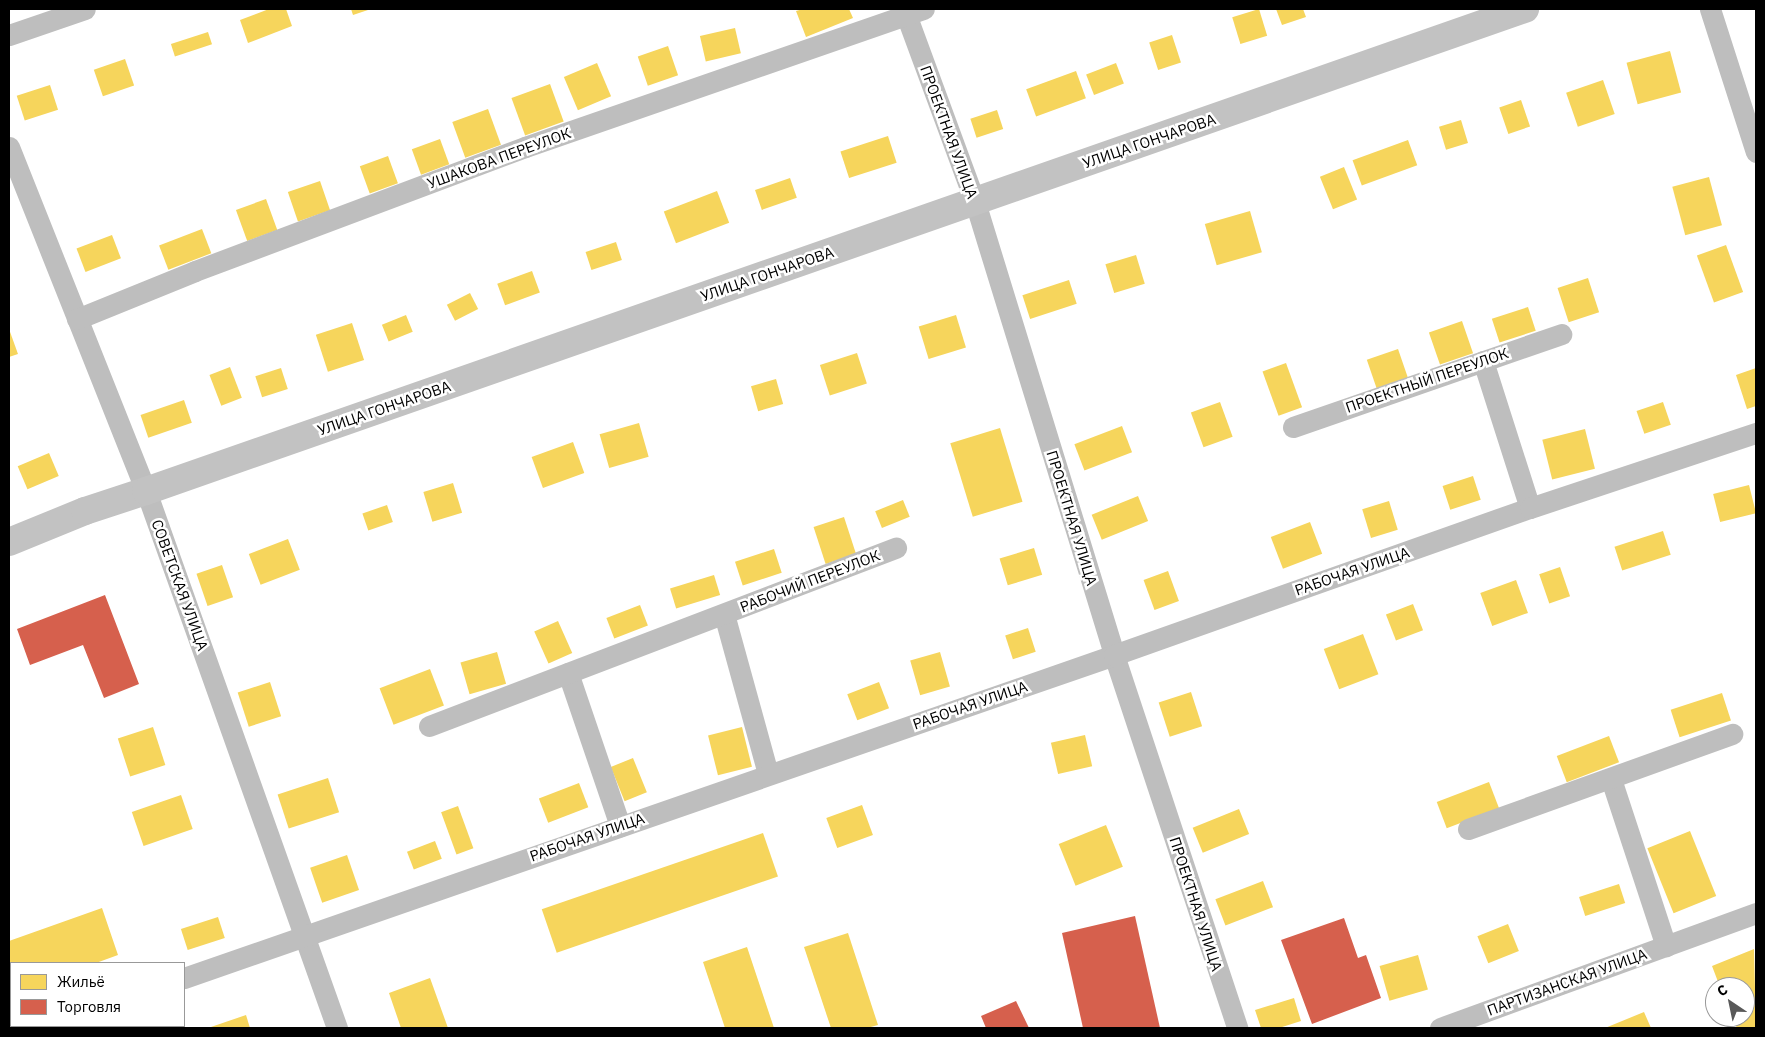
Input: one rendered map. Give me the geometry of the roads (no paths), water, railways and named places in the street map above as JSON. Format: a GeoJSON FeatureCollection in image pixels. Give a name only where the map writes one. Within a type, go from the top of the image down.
{"type":"FeatureCollection","features":[{"type":"Feature","properties":{"kind":"street"},"geometry":{"type":"LineString","coordinates":[[9,35],[85,9]]}},
{"type":"Feature","properties":{"kind":"street","name":"УЛИЦА ГОНЧАРОВА"},"geometry":{"type":"LineString","coordinates":[[9,542],[84,511],[146,491],[1525,9]]}},
{"type":"Feature","properties":{"kind":"street"},"geometry":{"type":"LineString","coordinates":[[1710,9],[1756,152]]}},
{"type":"Feature","properties":{"kind":"street","name":"ПРОЕКТНАЯ УЛИЦА"},"geometry":{"type":"LineString","coordinates":[[912,11],[974,202],[1114,655],[1238,1028]]}},
{"type":"Feature","properties":{"kind":"street","name":"УШАКОВА ПЕРЕУЛОК"},"geometry":{"type":"LineString","coordinates":[[78,319],[195,271],[525,147],[912,11]]}},
{"type":"Feature","properties":{"kind":"street","name":"СОВЕТСКАЯ УЛИЦА"},"geometry":{"type":"LineString","coordinates":[[9,147],[146,491],[337,1028]]}},
{"type":"Feature","properties":{"kind":"street","name":"ПРОЕКТНЫЙ ПЕРЕУЛОК"},"geometry":{"type":"LineString","coordinates":[[1293,427],[1561,334]]}},
{"type":"Feature","properties":{"kind":"street"},"geometry":{"type":"LineString","coordinates":[[1482,361],[1530,508]]}},
{"type":"Feature","properties":{"kind":"street","name":"РАБОЧАЯ УЛИЦА"},"geometry":{"type":"LineString","coordinates":[[185,978],[304,934],[1114,655],[1530,508],[1756,433]]}},
{"type":"Feature","properties":{"kind":"street","name":"РАБОЧИЙ ПЕРЕУЛОК"},"geometry":{"type":"LineString","coordinates":[[428,726],[896,548]]}},
{"type":"Feature","properties":{"kind":"street","name":"РАБОЧИЙ ПЕРЕУЛОК"},"geometry":{"type":"LineString","coordinates":[[724,614],[768,774]]}},
{"type":"Feature","properties":{"kind":"street"},"geometry":{"type":"LineString","coordinates":[[568,673],[620,826]]}},
{"type":"Feature","properties":{"kind":"street"},"geometry":{"type":"LineString","coordinates":[[1468,830],[1732,734]]}},
{"type":"Feature","properties":{"kind":"street","name":"ПАРТИЗАНСКАЯ УЛИЦА"},"geometry":{"type":"LineString","coordinates":[[1611,779],[1666,946]]}},
{"type":"Feature","properties":{"kind":"street","name":"ПАРТИЗАНСКАЯ УЛИЦА"},"geometry":{"type":"LineString","coordinates":[[1440,1028],[1756,913]]}}]}
